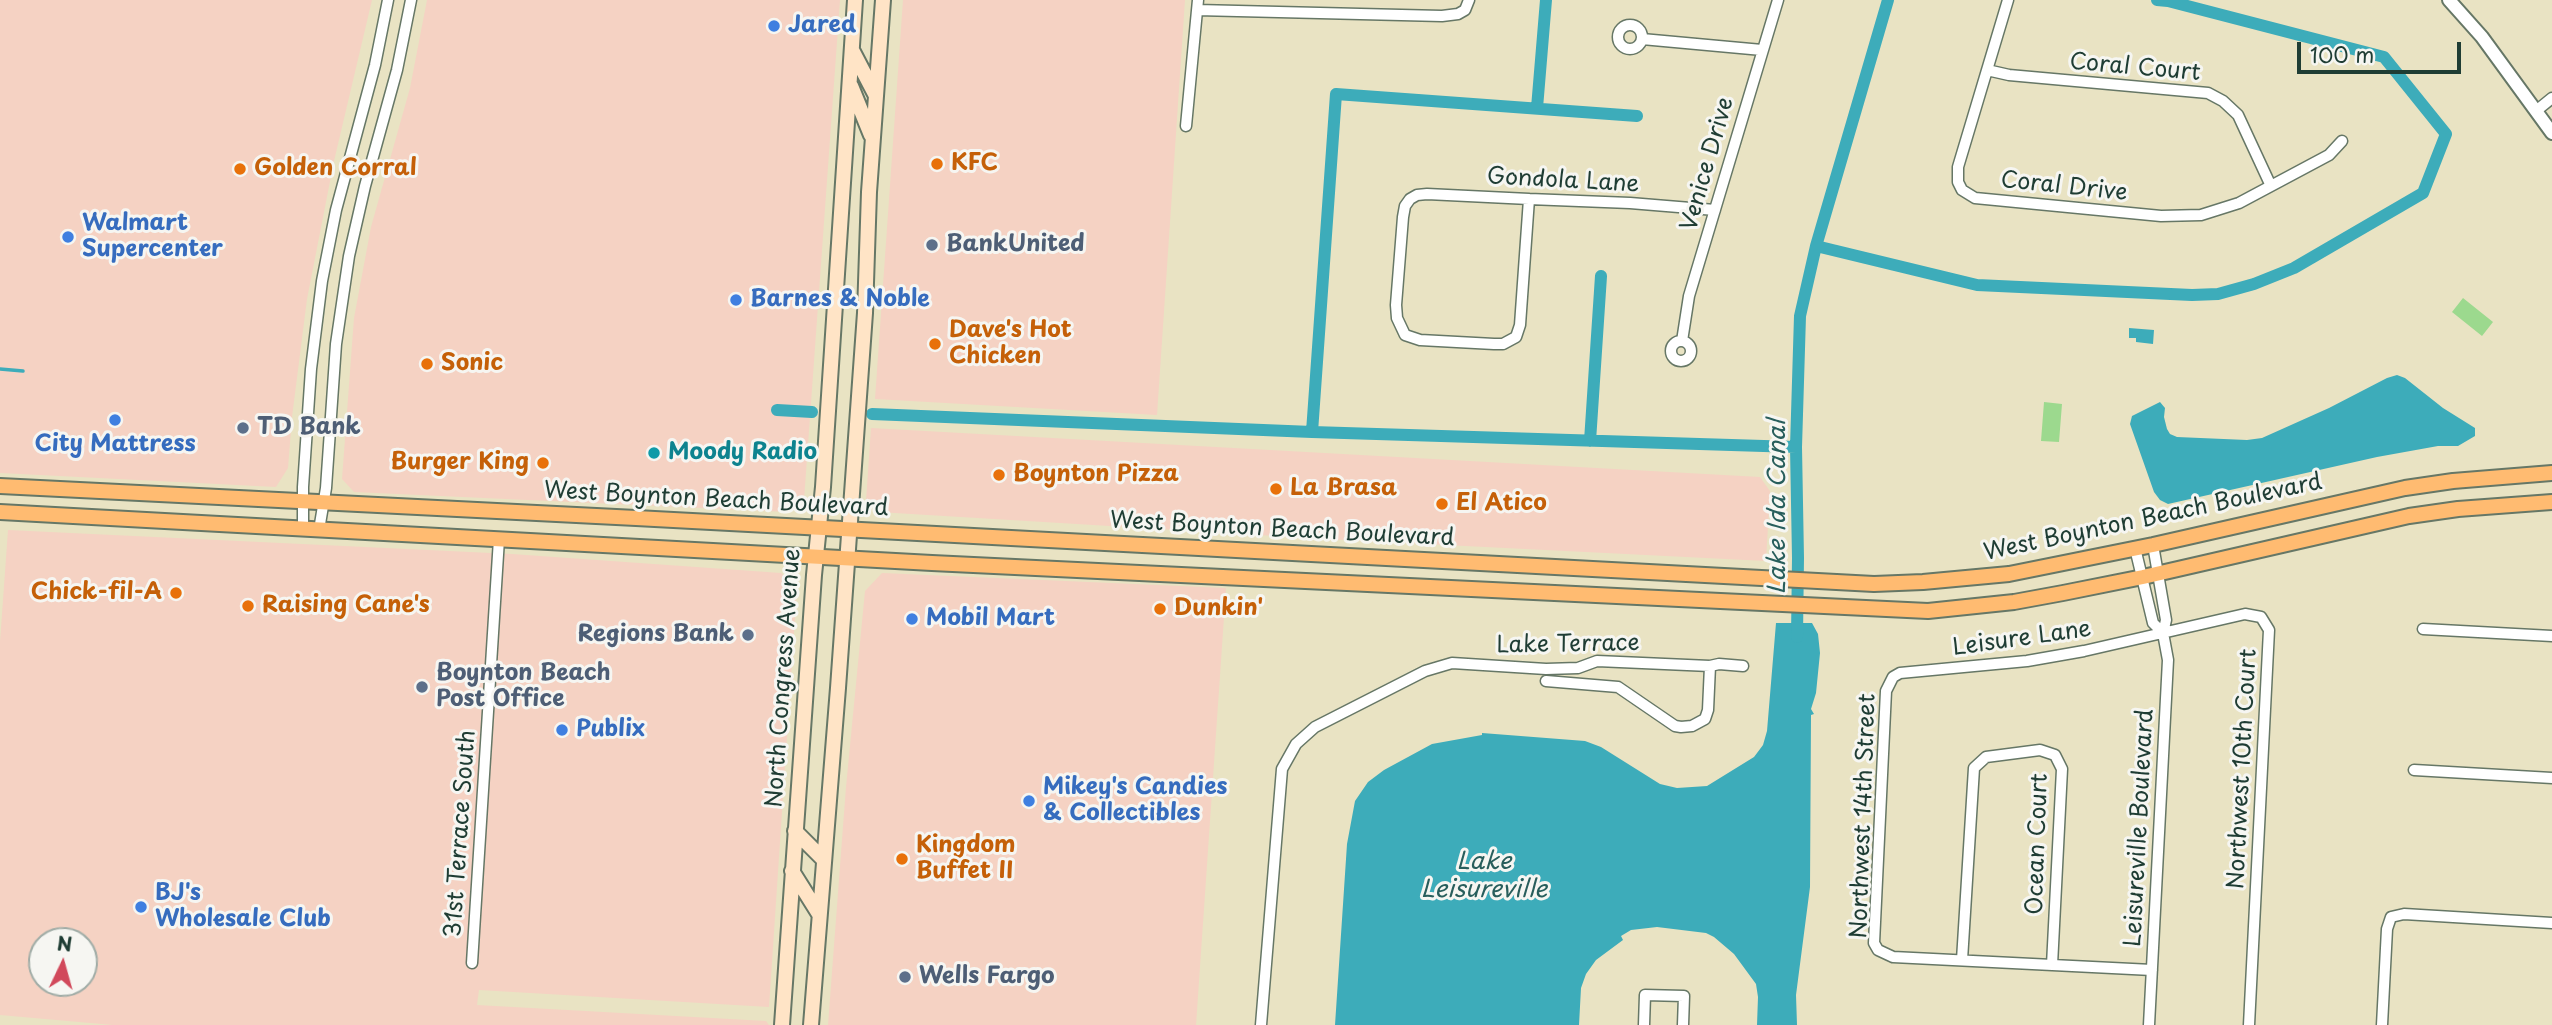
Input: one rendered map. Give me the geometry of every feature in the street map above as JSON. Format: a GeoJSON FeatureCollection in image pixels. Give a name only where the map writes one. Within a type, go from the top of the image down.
{"type":"FeatureCollection","features":[{"type":"Feature","properties":{"kind":"main road","name":"North Congress Avenue"},"geometry":{"type":"LineString","coordinates":[[782,1025],[855,0]]}},
{"type":"Feature","properties":{"kind":"main road"},"geometry":{"type":"LineString","coordinates":[[811,1025],[848,557],[883,0]]}},
{"type":"Feature","properties":{"kind":"main road"},"geometry":{"type":"LineString","coordinates":[[852,48],[876,96]]}},
{"type":"Feature","properties":{"kind":"main road"},"geometry":{"type":"LineString","coordinates":[[849,81],[873,140]]}},
{"type":"Feature","properties":{"kind":"main road","name":"West Boynton Beach Boulevard"},"geometry":{"type":"LineString","coordinates":[[0,486],[1874,584],[1973,579],[2058,566],[2404,488],[2477,478],[2552,473]]}},
{"type":"Feature","properties":{"kind":"main road"},"geometry":{"type":"LineString","coordinates":[[0,512],[1928,611],[2014,602],[2143,577],[2409,516],[2458,509],[2552,502]]}},
{"type":"Feature","properties":{"kind":"main road"},"geometry":{"type":"LineString","coordinates":[[1167,573],[1196,548]]}},
{"type":"Feature","properties":{"kind":"main road"},"geometry":{"type":"LineString","coordinates":[[1209,575],[1239,551]]}},
{"type":"Feature","properties":{"kind":"main road"},"geometry":{"type":"LineString","coordinates":[[796,831],[823,859]]}},
{"type":"Feature","properties":{"kind":"main road"},"geometry":{"type":"LineString","coordinates":[[792,870],[819,914]]}},
{"type":"Feature","properties":{"kind":"street"},"geometry":{"type":"LineString","coordinates":[[303,528],[311,369],[322,281],[335,211],[375,65],[388,0]]}},
{"type":"Feature","properties":{"kind":"street"},"geometry":{"type":"LineString","coordinates":[[319,530],[337,344],[349,256],[397,70],[411,0]]}},
{"type":"Feature","properties":{"kind":"street"},"geometry":{"type":"LineString","coordinates":[[1186,126],[1198,5],[1442,16],[1458,14],[1465,10],[1469,0]]}},
{"type":"Feature","properties":{"kind":"street","name":"Venice Drive"},"geometry":{"type":"LineString","coordinates":[[1682,341],[1689,296],[1778,0]]}},
{"type":"Feature","properties":{"kind":"street","name":"Coral Drive"},"geometry":{"type":"LineString","coordinates":[[2008,0],[1957,175],[1962,190],[1975,198],[2181,217],[2220,210],[2239,203],[2270,184],[2329,155],[2342,141]]}},
{"type":"Feature","properties":{"kind":"street"},"geometry":{"type":"LineString","coordinates":[[2449,0],[2482,37],[2552,133]]}},
{"type":"Feature","properties":{"kind":"street"},"geometry":{"type":"LineString","coordinates":[[1642,39],[1762,50]]}},
{"type":"Feature","properties":{"kind":"street","name":"Coral Court"},"geometry":{"type":"LineString","coordinates":[[1987,70],[2009,75],[2208,93],[2223,101],[2238,116],[2270,184]]}},
{"type":"Feature","properties":{"kind":"street"},"geometry":{"type":"LineString","coordinates":[[2536,111],[2552,98]]}},
{"type":"Feature","properties":{"kind":"street","name":"Gondola Lane"},"geometry":{"type":"LineString","coordinates":[[1529,199],[1520,325],[1516,337],[1494,345],[1420,340],[1405,335],[1400,328],[1396,305],[1403,212],[1410,199],[1417,195],[1427,194],[1529,199],[1715,209]]}},
{"type":"Feature","properties":{"kind":"street","name":"31st Terrace South"},"geometry":{"type":"LineString","coordinates":[[472,964],[499,539]]}},
{"type":"Feature","properties":{"kind":"street","name":"Leisureville Boulevard"},"geometry":{"type":"LineString","coordinates":[[2149,1025],[2168,660],[2163,633],[2166,620],[2153,545]]}},
{"type":"Feature","properties":{"kind":"street","name":"Leisureville Boulevard"},"geometry":{"type":"LineString","coordinates":[[2135,548],[2153,623],[2163,633]]}},
{"type":"Feature","properties":{"kind":"street","name":"Northwest 10th Court"},"geometry":{"type":"LineString","coordinates":[[2163,633],[2245,614],[2260,617],[2269,630],[2249,1025]]}},
{"type":"Feature","properties":{"kind":"street"},"geometry":{"type":"LineString","coordinates":[[2423,629],[2552,636]]}},
{"type":"Feature","properties":{"kind":"street","name":"Leisure Lane"},"geometry":{"type":"LineString","coordinates":[[1888,683],[1900,673],[2027,661],[2163,633]]}},
{"type":"Feature","properties":{"kind":"street","name":"Lake Terrace"},"geometry":{"type":"LineString","coordinates":[[1261,1025],[1282,769],[1301,737],[1315,727],[1425,671],[1444,665],[1572,669],[1597,661],[1710,666],[1707,716],[1687,727],[1675,726],[1618,687],[1546,681]]}},
{"type":"Feature","properties":{"kind":"street"},"geometry":{"type":"LineString","coordinates":[[1710,666],[1743,666]]}},
{"type":"Feature","properties":{"kind":"street","name":"Northwest 14th Street"},"geometry":{"type":"LineString","coordinates":[[1888,683],[1874,943],[1878,950],[1893,957],[1962,960]]}},
{"type":"Feature","properties":{"kind":"street","name":"Ocean Court"},"geometry":{"type":"LineString","coordinates":[[1962,960],[1974,768],[1986,757],[2040,750],[2055,755],[2062,768],[2052,965]]}},
{"type":"Feature","properties":{"kind":"street"},"geometry":{"type":"LineString","coordinates":[[2414,770],[2552,778]]}},
{"type":"Feature","properties":{"kind":"street"},"geometry":{"type":"LineString","coordinates":[[2382,1025],[2387,929],[2391,918],[2404,914],[2552,923]]}},
{"type":"Feature","properties":{"kind":"street"},"geometry":{"type":"LineString","coordinates":[[1962,960],[2152,970]]}},
{"type":"Feature","properties":{"kind":"street"},"geometry":{"type":"LineString","coordinates":[[1644,1025],[1645,995],[1684,996],[1684,1025]]}},
{"type":"Feature","properties":{"kind":"shaded area"},"geometry":{"type":"Polygon","coordinates":[[[0,0],[372,0],[334,161],[307,299],[288,468],[276,487],[0,473],[0,0]]]}},
{"type":"Feature","properties":{"kind":"shaded area"},"geometry":{"type":"Polygon","coordinates":[[[427,0],[840,0],[804,500],[788,512],[354,492],[342,479],[354,318],[371,227],[410,88],[427,0]]]}},
{"type":"Feature","properties":{"kind":"shaded area"},"geometry":{"type":"Polygon","coordinates":[[[903,0],[1185,0],[1157,415],[875,399],[903,0]]]}},
{"type":"Feature","properties":{"kind":"shaded area"},"geometry":{"type":"Polygon","coordinates":[[[871,428],[1760,477],[1770,491],[1766,561],[1325,539],[878,512],[866,501],[871,428]]]}},
{"type":"Feature","properties":{"kind":"shaded area"},"geometry":{"type":"Polygon","coordinates":[[[8,530],[512,554],[781,573],[797,587],[769,1007],[479,990],[477,1005],[766,1021],[769,1025],[113,1025],[0,1015],[0,642],[8,530]]]}},
{"type":"Feature","properties":{"kind":"shaded area"},"geometry":{"type":"Polygon","coordinates":[[[882,573],[1226,588],[1196,1025],[828,1025],[846,787],[865,591],[882,573]]]}},
{"type":"Feature","properties":{"kind":"green space"},"geometry":{"type":"Polygon","coordinates":[[[2463,298],[2493,322],[2482,336],[2452,312],[2463,298]]]}},
{"type":"Feature","properties":{"kind":"green space"},"geometry":{"type":"Polygon","coordinates":[[[2044,402],[2062,404],[2059,442],[2041,441],[2044,402]]]}},
{"type":"Feature","properties":{"kind":"water"},"geometry":{"type":"Polygon","coordinates":[[[2129,328],[2154,330],[2153,344],[2136,342],[2136,338],[2129,338],[2129,328]]]}},
{"type":"Feature","properties":{"kind":"water"},"geometry":{"type":"Polygon","coordinates":[[[2397,375],[2475,428],[2475,436],[2458,446],[2438,446],[2377,457],[2168,504],[2160,500],[2154,492],[2130,424],[2132,416],[2160,402],[2165,408],[2167,429],[2177,437],[2247,440],[2262,438],[2397,375]]]}},
{"type":"Feature","properties":{"kind":"water","name":"Lake Leisureville"},"geometry":{"type":"Polygon","coordinates":[[[1776,623],[1812,623],[1818,634],[1820,653],[1816,693],[1811,709],[1814,714],[1811,715],[1810,887],[1796,995],[1797,1025],[1757,1025],[1756,984],[1734,954],[1714,937],[1706,933],[1657,927],[1631,930],[1621,936],[1623,940],[1596,960],[1586,974],[1581,988],[1579,1025],[1335,1025],[1347,844],[1355,801],[1368,782],[1384,770],[1432,744],[1482,733],[1585,741],[1601,747],[1660,784],[1677,788],[1707,786],[1754,757],[1763,745],[1767,731],[1776,623]]]}},
{"type":"Feature","properties":{"kind":"waterway"},"geometry":{"type":"LineString","coordinates":[[1537,108],[1546,0]]}},
{"type":"Feature","properties":{"kind":"waterway","name":"Lake Ida Canal"},"geometry":{"type":"LineString","coordinates":[[1797,637],[1796,447],[1800,316],[1816,246],[1888,0]]}},
{"type":"Feature","properties":{"kind":"waterway"},"geometry":{"type":"LineString","coordinates":[[1816,246],[1977,285],[2218,294],[2254,284],[2294,268],[2423,193],[2446,134],[2384,57],[2157,0]]}},
{"type":"Feature","properties":{"kind":"waterway"},"geometry":{"type":"LineString","coordinates":[[1312,432],[1336,94],[1637,116]]}},
{"type":"Feature","properties":{"kind":"waterway"},"geometry":{"type":"LineString","coordinates":[[1590,441],[1601,276]]}},
{"type":"Feature","properties":{"kind":"waterway"},"geometry":{"type":"LineString","coordinates":[[0,369],[23,371]]}},
{"type":"Feature","properties":{"kind":"waterway"},"geometry":{"type":"LineString","coordinates":[[777,410],[812,412]]}},
{"type":"Feature","properties":{"kind":"waterway"},"geometry":{"type":"LineString","coordinates":[[872,414],[1312,432],[1796,447]]}},
{"type":"Feature","properties":{"kind":"place","name":"Jared"},"geometry":{"type":"Point","coordinates":[774,26]}},
{"type":"Feature","properties":{"kind":"place","name":"KFC"},"geometry":{"type":"Point","coordinates":[937,164]}},
{"type":"Feature","properties":{"kind":"place","name":"Golden Corral"},"geometry":{"type":"Point","coordinates":[240,169]}},
{"type":"Feature","properties":{"kind":"place","name":"Walmart Supercenter"},"geometry":{"type":"Point","coordinates":[68,237]}},
{"type":"Feature","properties":{"kind":"place","name":"BankUnited"},"geometry":{"type":"Point","coordinates":[932,245]}},
{"type":"Feature","properties":{"kind":"place","name":"Barnes & Noble"},"geometry":{"type":"Point","coordinates":[736,300]}},
{"type":"Feature","properties":{"kind":"place","name":"Dave's Hot Chicken"},"geometry":{"type":"Point","coordinates":[935,344]}},
{"type":"Feature","properties":{"kind":"place","name":"Sonic"},"geometry":{"type":"Point","coordinates":[427,364]}},
{"type":"Feature","properties":{"kind":"place","name":"City Mattress"},"geometry":{"type":"Point","coordinates":[115,420]}},
{"type":"Feature","properties":{"kind":"place","name":"TD Bank"},"geometry":{"type":"Point","coordinates":[243,428]}},
{"type":"Feature","properties":{"kind":"place","name":"Moody Radio"},"geometry":{"type":"Point","coordinates":[654,453]}},
{"type":"Feature","properties":{"kind":"place","name":"Burger King"},"geometry":{"type":"Point","coordinates":[543,463]}},
{"type":"Feature","properties":{"kind":"place","name":"Boynton Pizza"},"geometry":{"type":"Point","coordinates":[999,475]}},
{"type":"Feature","properties":{"kind":"place","name":"La Brasa"},"geometry":{"type":"Point","coordinates":[1276,489]}},
{"type":"Feature","properties":{"kind":"place","name":"El Atico"},"geometry":{"type":"Point","coordinates":[1442,504]}},
{"type":"Feature","properties":{"kind":"place","name":"Chick-fil-A"},"geometry":{"type":"Point","coordinates":[176,593]}},
{"type":"Feature","properties":{"kind":"place","name":"Raising Cane's"},"geometry":{"type":"Point","coordinates":[248,606]}},
{"type":"Feature","properties":{"kind":"place","name":"Dunkin'"},"geometry":{"type":"Point","coordinates":[1160,609]}},
{"type":"Feature","properties":{"kind":"place","name":"Mobil Mart"},"geometry":{"type":"Point","coordinates":[912,619]}},
{"type":"Feature","properties":{"kind":"place","name":"Regions Bank"},"geometry":{"type":"Point","coordinates":[748,635]}},
{"type":"Feature","properties":{"kind":"place","name":"Boynton Beach Post Office"},"geometry":{"type":"Point","coordinates":[422,687]}},
{"type":"Feature","properties":{"kind":"place","name":"Publix"},"geometry":{"type":"Point","coordinates":[562,730]}},
{"type":"Feature","properties":{"kind":"place","name":"Mikey's Candies & Collectibles"},"geometry":{"type":"Point","coordinates":[1029,801]}},
{"type":"Feature","properties":{"kind":"place","name":"Kingdom Buffet II"},"geometry":{"type":"Point","coordinates":[902,859]}},
{"type":"Feature","properties":{"kind":"place","name":"BJ's Wholesale Club"},"geometry":{"type":"Point","coordinates":[141,907]}},
{"type":"Feature","properties":{"kind":"place","name":"Wells Fargo"},"geometry":{"type":"Point","coordinates":[905,977]}}]}
